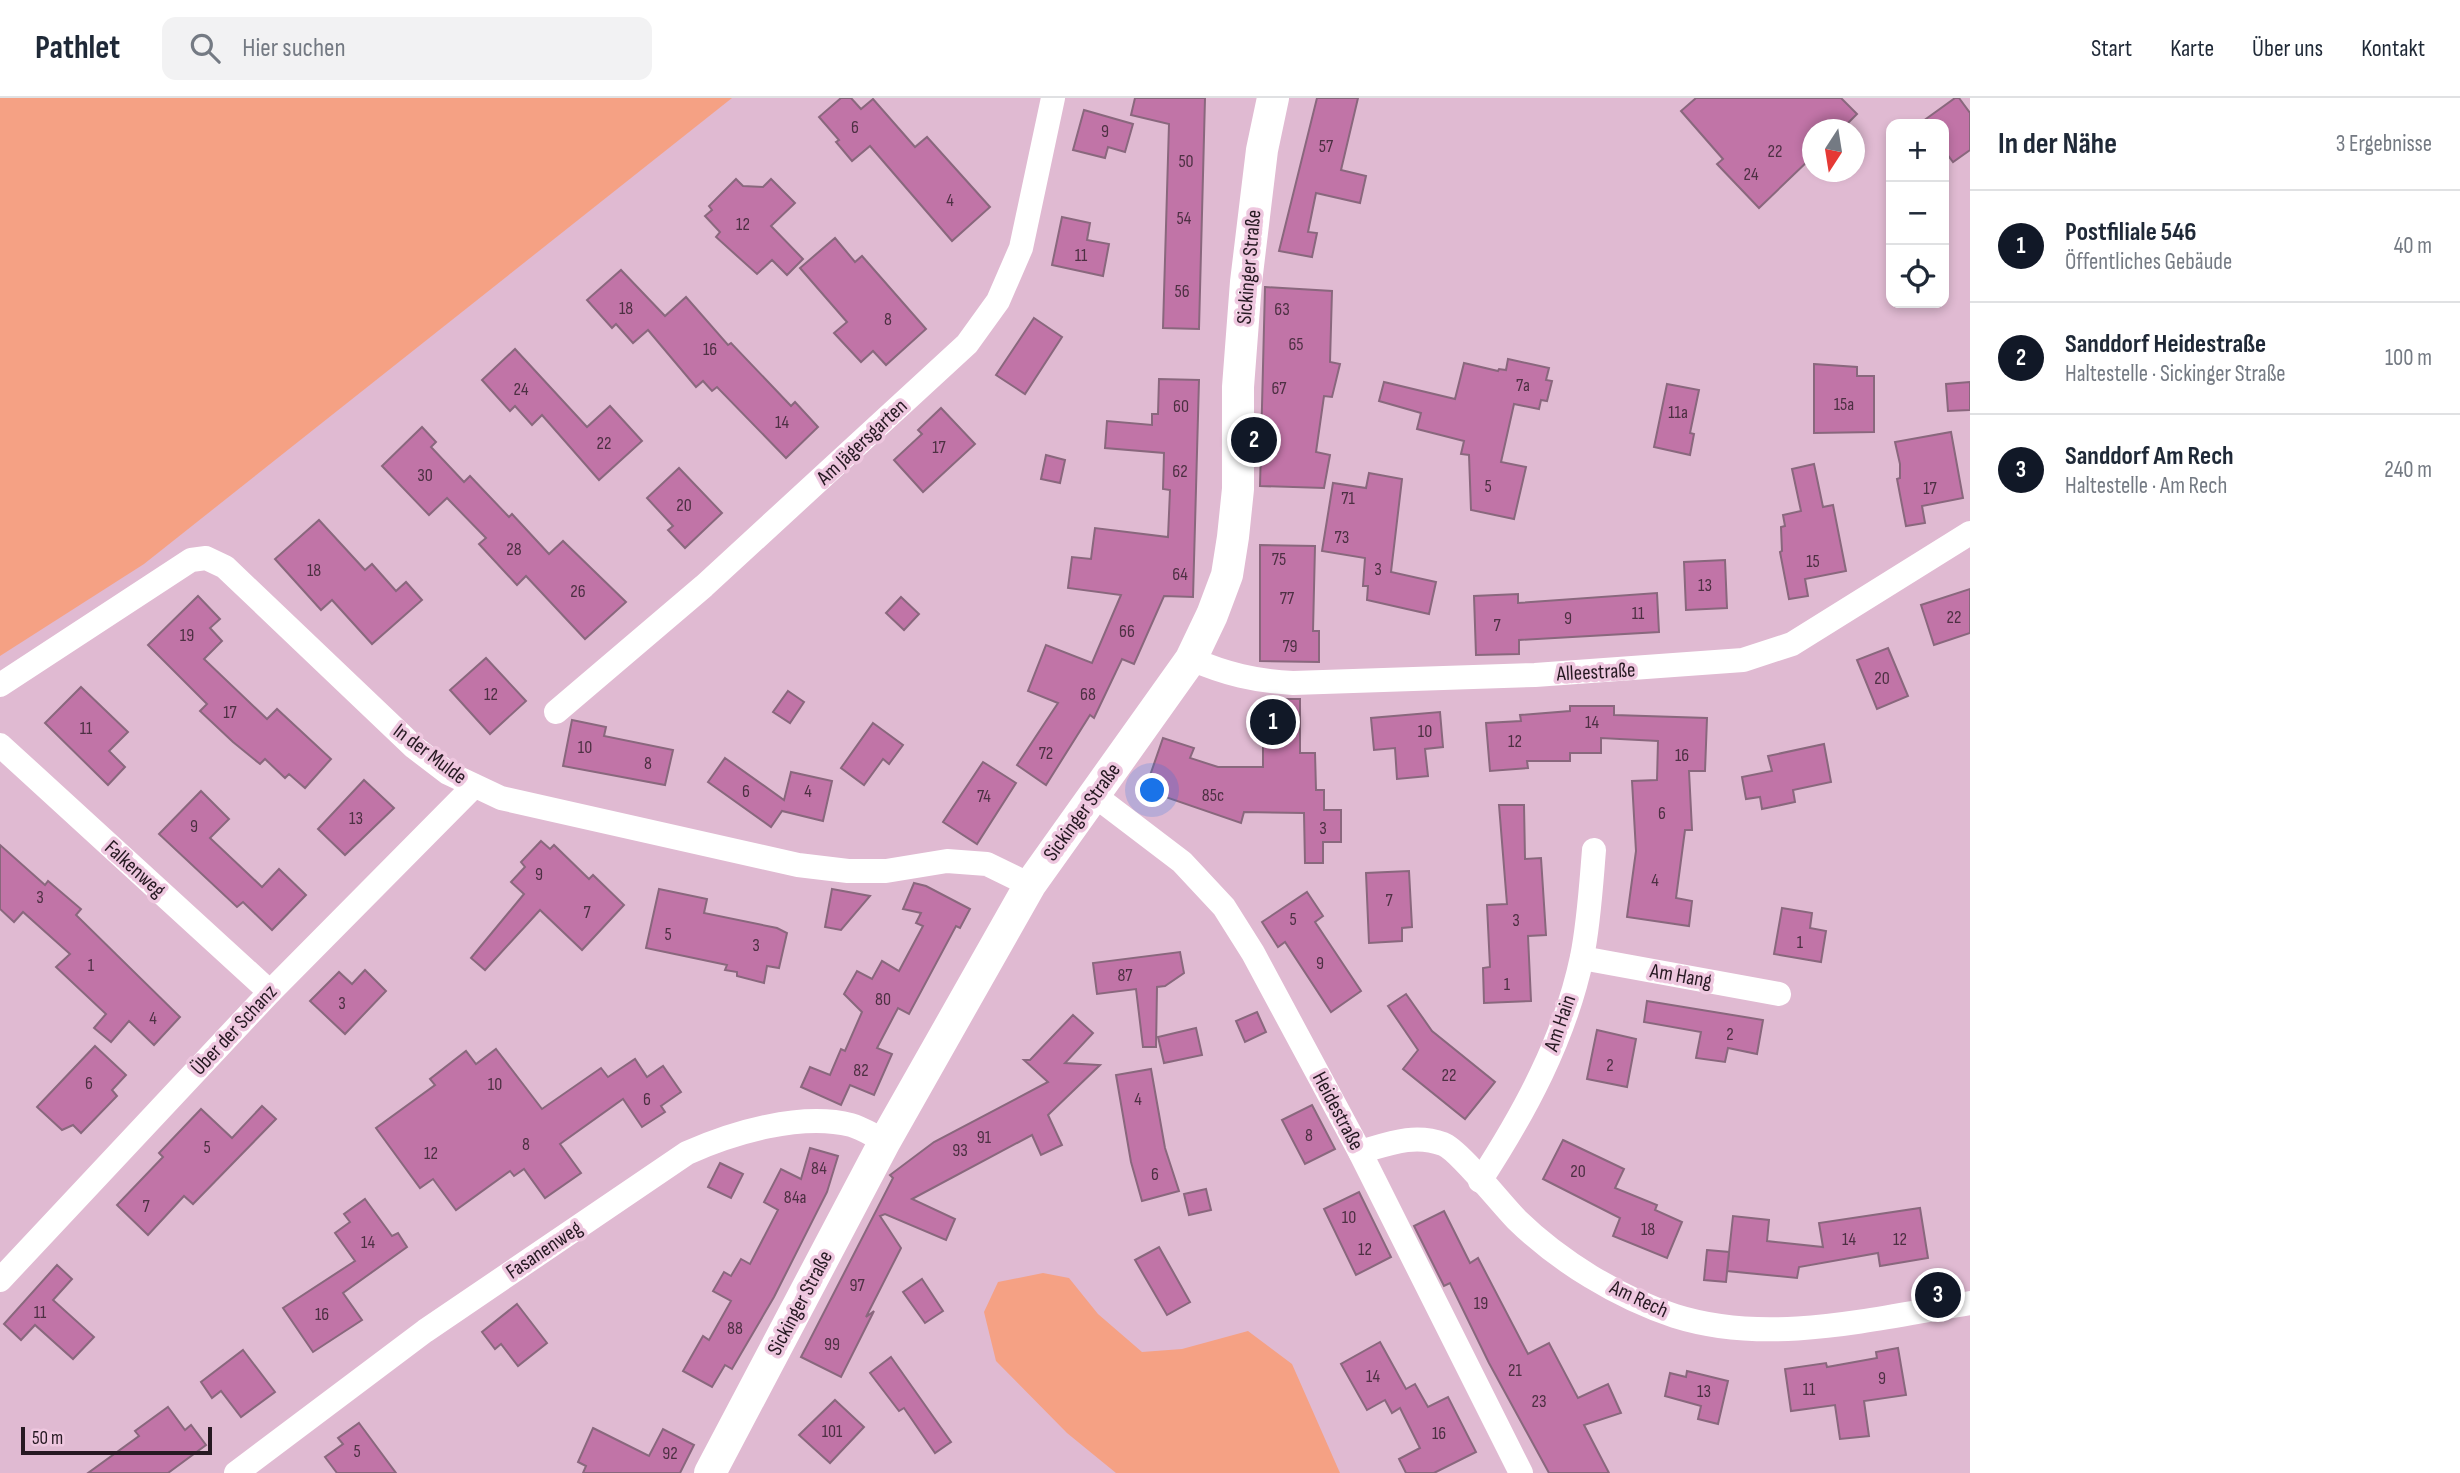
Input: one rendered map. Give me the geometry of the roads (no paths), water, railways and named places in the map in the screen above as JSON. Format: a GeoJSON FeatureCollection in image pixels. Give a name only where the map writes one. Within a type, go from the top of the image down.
{"type":"FeatureCollection","features":[{"type":"Feature","properties":{"kind":"street","name":"Am Jägersgarten"},"geometry":{"type":"LineString","coordinates":[[556,712],[704,586],[967,344],[999,301],[1021,248],[1053,98]]}},
{"type":"Feature","properties":{"kind":"street","name":"Sickinger Straße"},"geometry":{"type":"LineString","coordinates":[[710,1473],[885,1141],[1030,885],[1191,659],[1227,575],[1238,489],[1238,387],[1246,282],[1262,150],[1273,98]]}},
{"type":"Feature","properties":{"kind":"street","name":"Alleestraße"},"geometry":{"type":"LineString","coordinates":[[1191,659],[1226,674],[1255,681],[1293,683],[1589,672],[1743,660],[1792,644],[1970,533]]}},
{"type":"Feature","properties":{"kind":"street","name":"In der Mulde"},"geometry":{"type":"LineString","coordinates":[[0,685],[191,560],[206,558],[225,567],[414,747],[448,773],[501,798],[798,865],[848,871],[886,871],[947,862],[987,864],[1030,885]]}},
{"type":"Feature","properties":{"kind":"street","name":"Falkenweg"},"geometry":{"type":"LineString","coordinates":[[0,746],[270,992]]}},
{"type":"Feature","properties":{"kind":"street","name":"Über der Schanz"},"geometry":{"type":"LineString","coordinates":[[0,1280],[270,992],[474,786]]}},
{"type":"Feature","properties":{"kind":"street","name":"Heidestraße"},"geometry":{"type":"LineString","coordinates":[[1094,795],[1182,862],[1224,907],[1253,953],[1360,1152],[1521,1473]]}},
{"type":"Feature","properties":{"kind":"street","name":"Am Hain"},"geometry":{"type":"LineString","coordinates":[[1480,1181],[1520,1121],[1541,1075],[1582,958],[1594,850]]}},
{"type":"Feature","properties":{"kind":"street","name":"Am Hang"},"geometry":{"type":"LineString","coordinates":[[1582,958],[1779,994]]}},
{"type":"Feature","properties":{"kind":"street","name":"Fasanenweg"},"geometry":{"type":"LineString","coordinates":[[236,1473],[425,1331],[687,1153],[730,1134],[780,1125],[851,1125],[885,1141]]}},
{"type":"Feature","properties":{"kind":"street","name":"Am Rech"},"geometry":{"type":"LineString","coordinates":[[1360,1152],[1404,1139],[1426,1139],[1446,1145],[1518,1221],[1577,1266],[1634,1300],[1713,1326],[1763,1329],[1819,1327],[1970,1303]]}},
{"type":"Feature","properties":{"kind":"place","name":"Sanddorf Heidestraße"},"geometry":{"type":"Point","coordinates":[1254,440]}},
{"type":"Feature","properties":{"kind":"place","name":"Postfiliale 546"},"geometry":{"type":"Point","coordinates":[1273,722]}},
{"type":"Feature","properties":{"kind":"place","name":"Sanddorf Am Rech"},"geometry":{"type":"Point","coordinates":[1938,1295]}}]}
